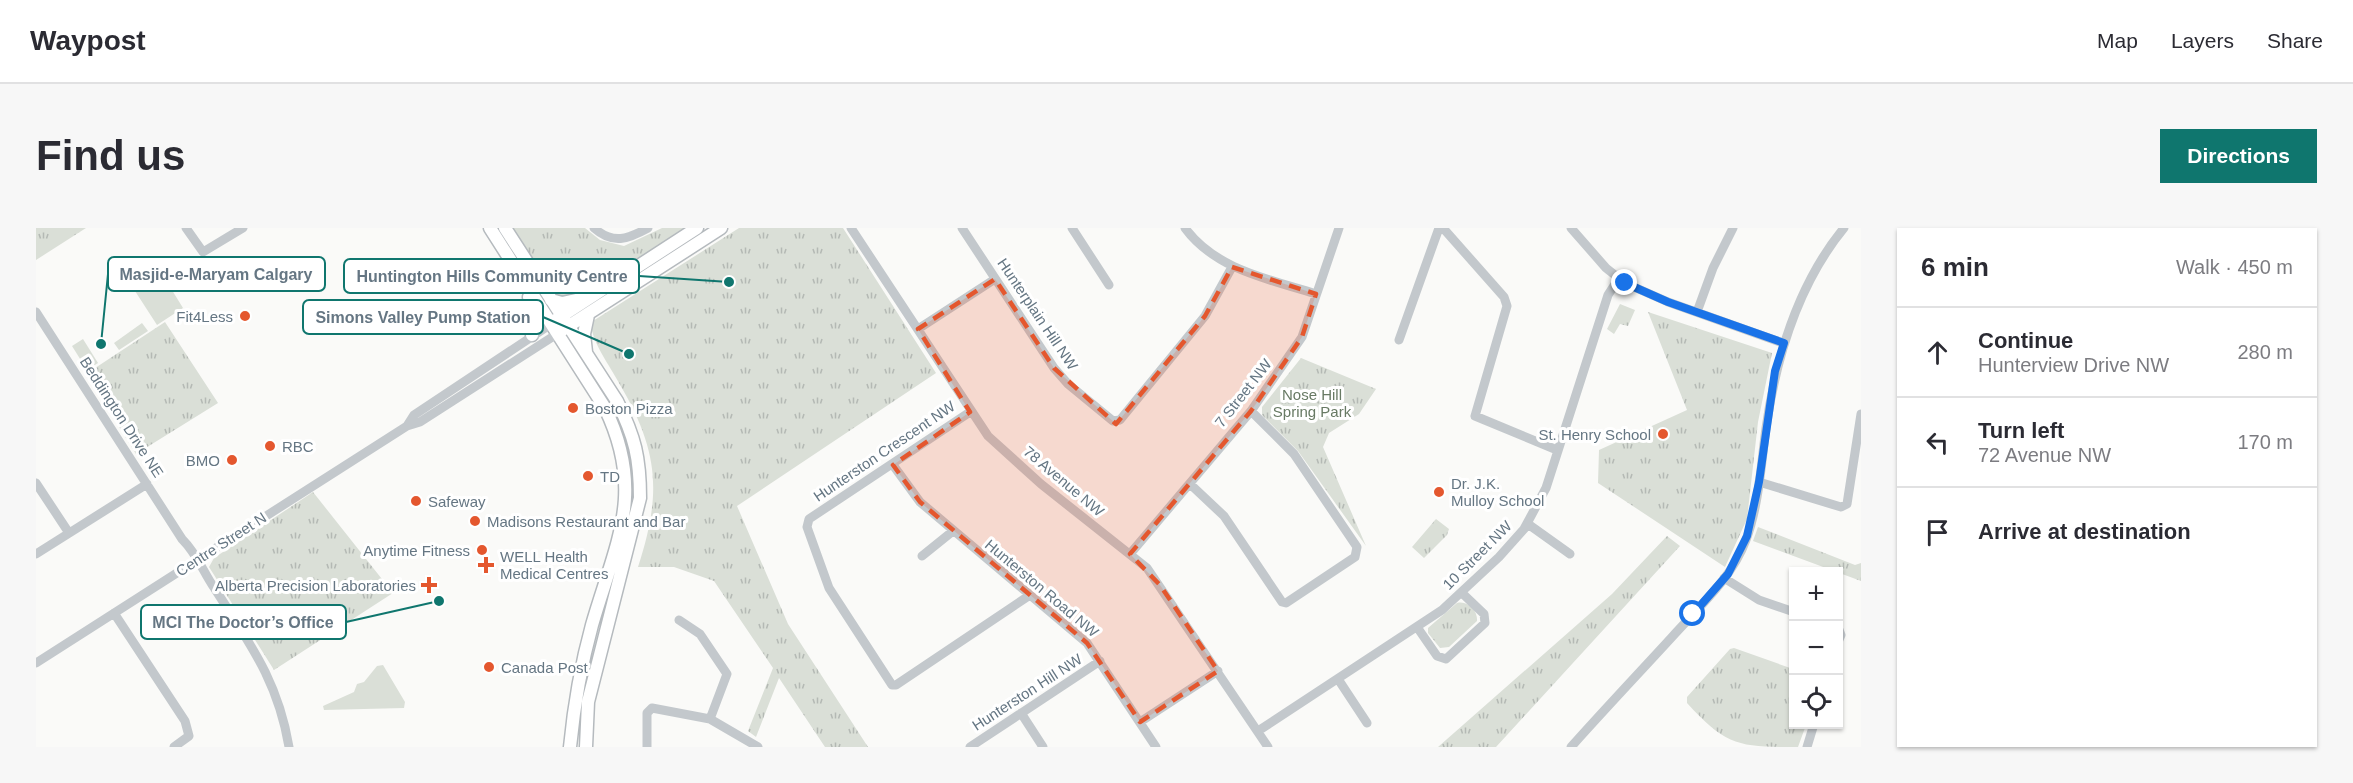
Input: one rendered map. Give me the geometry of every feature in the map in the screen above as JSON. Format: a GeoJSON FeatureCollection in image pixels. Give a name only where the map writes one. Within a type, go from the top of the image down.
{"type":"FeatureCollection","features":[{"type":"Feature","properties":{"kind":"main road"},"geometry":{"type":"LineString","coordinates":[[490,228],[525,282],[558,326],[605,408],[618,437],[626,473],[624,515],[591,627],[574,707],[570,747]]}},
{"type":"Feature","properties":{"kind":"main road"},"geometry":{"type":"LineString","coordinates":[[505,228],[551,300],[558,326],[587,356],[617,401],[629,426],[640,464],[640,498],[588,702],[586,747]]}},
{"type":"Feature","properties":{"kind":"main road","name":"Centre Street N"},"geometry":{"type":"LineString","coordinates":[[558,326],[595,296],[697,228]]}},
{"type":"Feature","properties":{"kind":"main road","name":"Centre Street N"},"geometry":{"type":"LineString","coordinates":[[558,326],[588,315],[721,228]]}},
{"type":"Feature","properties":{"kind":"main road"},"geometry":{"type":"LineString","coordinates":[[525,282],[534,314],[532,335]]}},
{"type":"Feature","properties":{"kind":"main road"},"geometry":{"type":"LineString","coordinates":[[551,300],[562,303],[595,296]]}},
{"type":"Feature","properties":{"kind":"main road"},"geometry":{"type":"LineString","coordinates":[[587,356],[584,331],[588,315]]}},
{"type":"Feature","properties":{"kind":"street"},"geometry":{"type":"LineString","coordinates":[[186,228],[203,252],[210,250],[243,228]]}},
{"type":"Feature","properties":{"kind":"street"},"geometry":{"type":"LineString","coordinates":[[594,228],[615,240],[630,238],[648,228]]}},
{"type":"Feature","properties":{"kind":"street","name":"78 Avenue NW"},"geometry":{"type":"LineString","coordinates":[[850,228],[988,436],[1041,484],[1130,554],[1160,585],[1268,747]]}},
{"type":"Feature","properties":{"kind":"street","name":"Hunterplain Hill NW"},"geometry":{"type":"LineString","coordinates":[[962,228],[1054,368],[1068,384],[1113,421],[1120,420],[1205,316],[1232,267]]}},
{"type":"Feature","properties":{"kind":"street"},"geometry":{"type":"LineString","coordinates":[[1072,228],[1109,285]]}},
{"type":"Feature","properties":{"kind":"street"},"geometry":{"type":"LineString","coordinates":[[1185,228],[1204,248],[1232,267],[1316,294]]}},
{"type":"Feature","properties":{"kind":"street","name":"7 Street NW"},"geometry":{"type":"LineString","coordinates":[[1130,554],[1191,484],[1217,448],[1251,411],[1302,337],[1339,228]]}},
{"type":"Feature","properties":{"kind":"street"},"geometry":{"type":"LineString","coordinates":[[1399,340],[1441,228],[1503,297],[1507,306],[1475,416],[1557,450]]}},
{"type":"Feature","properties":{"kind":"street"},"geometry":{"type":"LineString","coordinates":[[1571,228],[1619,278],[1648,294],[1784,343]]}},
{"type":"Feature","properties":{"kind":"street"},"geometry":{"type":"LineString","coordinates":[[1697,312],[1713,268],[1733,228]]}},
{"type":"Feature","properties":{"kind":"street"},"geometry":{"type":"LineString","coordinates":[[1571,747],[1724,578],[1745,542],[1759,482],[1775,371],[1804,294],[1834,240],[1844,228]]}},
{"type":"Feature","properties":{"kind":"street","name":"10 Street NW"},"geometry":{"type":"LineString","coordinates":[[1258,731],[1417,627],[1462,593],[1528,524],[1540,503],[1608,295],[1619,278]]}},
{"type":"Feature","properties":{"kind":"street"},"geometry":{"type":"LineString","coordinates":[[918,329],[994,279]]}},
{"type":"Feature","properties":{"kind":"street","name":"Beddington Drive NE"},"geometry":{"type":"LineString","coordinates":[[36,312],[271,679],[290,747]]}},
{"type":"Feature","properties":{"kind":"street","name":"Centre Street N"},"geometry":{"type":"LineString","coordinates":[[407,426],[414,415],[532,335],[558,326]]}},
{"type":"Feature","properties":{"kind":"street","name":"Centre Street N"},"geometry":{"type":"LineString","coordinates":[[36,663],[407,426],[420,422],[558,326]]}},
{"type":"Feature","properties":{"kind":"street"},"geometry":{"type":"LineString","coordinates":[[1191,484],[1224,516],[1282,602],[1286,603],[1354,557],[1357,547],[1294,454],[1251,411]]}},
{"type":"Feature","properties":{"kind":"street","name":"Hunterston Crescent NW"},"geometry":{"type":"LineString","coordinates":[[970,412],[809,519],[807,527],[829,588],[892,685],[896,685],[1030,596]]}},
{"type":"Feature","properties":{"kind":"street"},"geometry":{"type":"LineString","coordinates":[[1759,482],[1841,507],[1847,504],[1861,414]]}},
{"type":"Feature","properties":{"kind":"street","name":"Hunterston Road NW"},"geometry":{"type":"LineString","coordinates":[[893,465],[920,502],[1087,643],[1156,747]]}},
{"type":"Feature","properties":{"kind":"street"},"geometry":{"type":"LineString","coordinates":[[36,483],[69,533]]}},
{"type":"Feature","properties":{"kind":"street"},"geometry":{"type":"LineString","coordinates":[[36,554],[147,484]]}},
{"type":"Feature","properties":{"kind":"street"},"geometry":{"type":"LineString","coordinates":[[1528,524],[1570,554]]}},
{"type":"Feature","properties":{"kind":"street"},"geometry":{"type":"LineString","coordinates":[[922,556],[952,531]]}},
{"type":"Feature","properties":{"kind":"street"},"geometry":{"type":"LineString","coordinates":[[1724,578],[1759,600],[1789,610]]}},
{"type":"Feature","properties":{"kind":"street"},"geometry":{"type":"LineString","coordinates":[[1417,627],[1437,656],[1446,659],[1485,623],[1484,614],[1462,593]]}},
{"type":"Feature","properties":{"kind":"street"},"geometry":{"type":"LineString","coordinates":[[114,613],[185,721],[189,736],[174,747]]}},
{"type":"Feature","properties":{"kind":"street"},"geometry":{"type":"LineString","coordinates":[[679,620],[700,634],[727,674],[710,719]]}},
{"type":"Feature","properties":{"kind":"street","name":"Hunterston Hill NW"},"geometry":{"type":"LineString","coordinates":[[970,747],[1100,661]]}},
{"type":"Feature","properties":{"kind":"street"},"geometry":{"type":"LineString","coordinates":[[1140,722],[1218,671]]}},
{"type":"Feature","properties":{"kind":"street"},"geometry":{"type":"LineString","coordinates":[[1338,679],[1367,723]]}},
{"type":"Feature","properties":{"kind":"street"},"geometry":{"type":"LineString","coordinates":[[647,747],[647,713],[652,708],[710,719],[758,747]]}},
{"type":"Feature","properties":{"kind":"street"},"geometry":{"type":"LineString","coordinates":[[1021,713],[1043,747]]}},
{"type":"Feature","properties":{"kind":"street"},"geometry":{"type":"LineString","coordinates":[[1807,747],[1812,729]]}},
{"type":"Feature","properties":{"kind":"highlighted area"},"geometry":{"type":"Polygon","coordinates":[[[1232,267],[1316,294],[1302,337],[1251,411],[1130,554],[1160,585],[1218,671],[1140,722],[1087,643],[920,502],[893,465],[970,412],[918,329],[995,279],[1054,368],[1116,424],[1205,316],[1232,267]]]}},
{"type":"Feature","properties":{"kind":"green space"},"geometry":{"type":"Polygon","coordinates":[[[36,228],[86,228],[36,260],[36,228]]]}},
{"type":"Feature","properties":{"kind":"green space"},"geometry":{"type":"Polygon","coordinates":[[[510,228],[585,228],[600,240],[624,246],[662,228],[692,228],[614,279],[564,299],[551,291],[510,228]]]}},
{"type":"Feature","properties":{"kind":"green space"},"geometry":{"type":"Polygon","coordinates":[[[739,228],[843,228],[936,373],[737,506],[788,624],[868,747],[825,747],[779,678],[756,737],[748,731],[773,668],[714,581],[674,567],[638,567],[651,517],[653,494],[649,452],[632,407],[598,347],[591,325],[593,321],[739,228]]]}},
{"type":"Feature","properties":{"kind":"green space"},"geometry":{"type":"Polygon","coordinates":[[[159,269],[183,308],[157,325],[135,291],[146,278],[159,269]]]}},
{"type":"Feature","properties":{"kind":"green space"},"geometry":{"type":"Polygon","coordinates":[[[1620,304],[1635,310],[1628,326],[1620,324],[1614,334],[1607,329],[1620,304]]]}},
{"type":"Feature","properties":{"kind":"green space","name":"St. Henry School"},"geometry":{"type":"Polygon","coordinates":[[[1648,312],[1772,353],[1758,422],[1747,519],[1725,567],[1598,483],[1599,450],[1687,410],[1648,312]]]}},
{"type":"Feature","properties":{"kind":"green space"},"geometry":{"type":"Polygon","coordinates":[[[165,322],[218,403],[136,454],[86,374],[165,322]]]}},
{"type":"Feature","properties":{"kind":"green space"},"geometry":{"type":"Polygon","coordinates":[[[142,323],[148,331],[119,350],[114,343],[142,323]]]}},
{"type":"Feature","properties":{"kind":"green space"},"geometry":{"type":"Polygon","coordinates":[[[83,339],[98,363],[87,370],[72,346],[83,339]]]}},
{"type":"Feature","properties":{"kind":"green space","name":"Nose Hill Spring Park"},"geometry":{"type":"Polygon","coordinates":[[[1301,358],[1376,389],[1359,414],[1329,433],[1323,447],[1366,546],[1298,451],[1262,415],[1262,407],[1301,358]]]}},
{"type":"Feature","properties":{"kind":"green space"},"geometry":{"type":"Polygon","coordinates":[[[313,492],[393,593],[274,670],[209,567],[214,558],[313,492]]]}},
{"type":"Feature","properties":{"kind":"green space"},"geometry":{"type":"Polygon","coordinates":[[[1436,519],[1449,529],[1447,535],[1424,558],[1412,547],[1436,519]]]}},
{"type":"Feature","properties":{"kind":"green space"},"geometry":{"type":"Polygon","coordinates":[[[1758,527],[1855,565],[1861,563],[1861,581],[1843,574],[1843,567],[1823,567],[1753,541],[1758,527]]]}},
{"type":"Feature","properties":{"kind":"green space"},"geometry":{"type":"Polygon","coordinates":[[[1667,536],[1680,546],[1496,747],[1438,747],[1612,594],[1667,536]]]}},
{"type":"Feature","properties":{"kind":"green space"},"geometry":{"type":"Polygon","coordinates":[[[1457,603],[1465,603],[1472,607],[1477,621],[1449,647],[1440,648],[1428,633],[1428,628],[1457,603]]]}},
{"type":"Feature","properties":{"kind":"green space"},"geometry":{"type":"Polygon","coordinates":[[[1734,648],[1789,668],[1789,729],[1805,729],[1798,747],[1748,745],[1736,742],[1713,728],[1687,703],[1687,697],[1730,649],[1734,648]]]}},
{"type":"Feature","properties":{"kind":"green space"},"geometry":{"type":"Polygon","coordinates":[[[383,665],[405,702],[404,708],[324,710],[323,706],[354,692],[357,684],[364,682],[377,666],[383,665]]]}},
{"type":"Feature","properties":{"kind":"place","name":"Huntington Hills Community Centre"},"geometry":{"type":"Point","coordinates":[729,282]}},
{"type":"Feature","properties":{"kind":"place","name":"Fit4Less"},"geometry":{"type":"Point","coordinates":[245,316]}},
{"type":"Feature","properties":{"kind":"place","name":"Masjid-e-Maryam Calgary"},"geometry":{"type":"Point","coordinates":[101,344]}},
{"type":"Feature","properties":{"kind":"place","name":"Simons Valley Pump Station"},"geometry":{"type":"Point","coordinates":[629,354]}},
{"type":"Feature","properties":{"kind":"place","name":"Boston Pizza"},"geometry":{"type":"Point","coordinates":[573,408]}},
{"type":"Feature","properties":{"kind":"place","name":"St. Henry School"},"geometry":{"type":"Point","coordinates":[1663,434]}},
{"type":"Feature","properties":{"kind":"place","name":"RBC"},"geometry":{"type":"Point","coordinates":[270,446]}},
{"type":"Feature","properties":{"kind":"place","name":"BMO"},"geometry":{"type":"Point","coordinates":[232,460]}},
{"type":"Feature","properties":{"kind":"place","name":"TD"},"geometry":{"type":"Point","coordinates":[588,476]}},
{"type":"Feature","properties":{"kind":"place","name":"Dr. J.K. Mulloy School"},"geometry":{"type":"Point","coordinates":[1439,492]}},
{"type":"Feature","properties":{"kind":"place","name":"Safeway"},"geometry":{"type":"Point","coordinates":[416,501]}},
{"type":"Feature","properties":{"kind":"place","name":"Madisons Restaurant and Bar"},"geometry":{"type":"Point","coordinates":[475,521]}},
{"type":"Feature","properties":{"kind":"place","name":"Anytime Fitness"},"geometry":{"type":"Point","coordinates":[482,550]}},
{"type":"Feature","properties":{"kind":"place","name":"WELL Health Medical Centres"},"geometry":{"type":"Point","coordinates":[486,565]}},
{"type":"Feature","properties":{"kind":"place","name":"Alberta Precision Laboratories"},"geometry":{"type":"Point","coordinates":[429,585]}},
{"type":"Feature","properties":{"kind":"place","name":"MCI The Doctor’s Office"},"geometry":{"type":"Point","coordinates":[439,601]}},
{"type":"Feature","properties":{"kind":"place","name":"Canada Post"},"geometry":{"type":"Point","coordinates":[489,667]}},
{"type":"Feature","properties":{"kind":"route"},"geometry":{"type":"LineString","coordinates":[[1625,283],[1668,302],[1784,343],[1775,371],[1751,525],[1728,574],[1693,614]]}}]}
